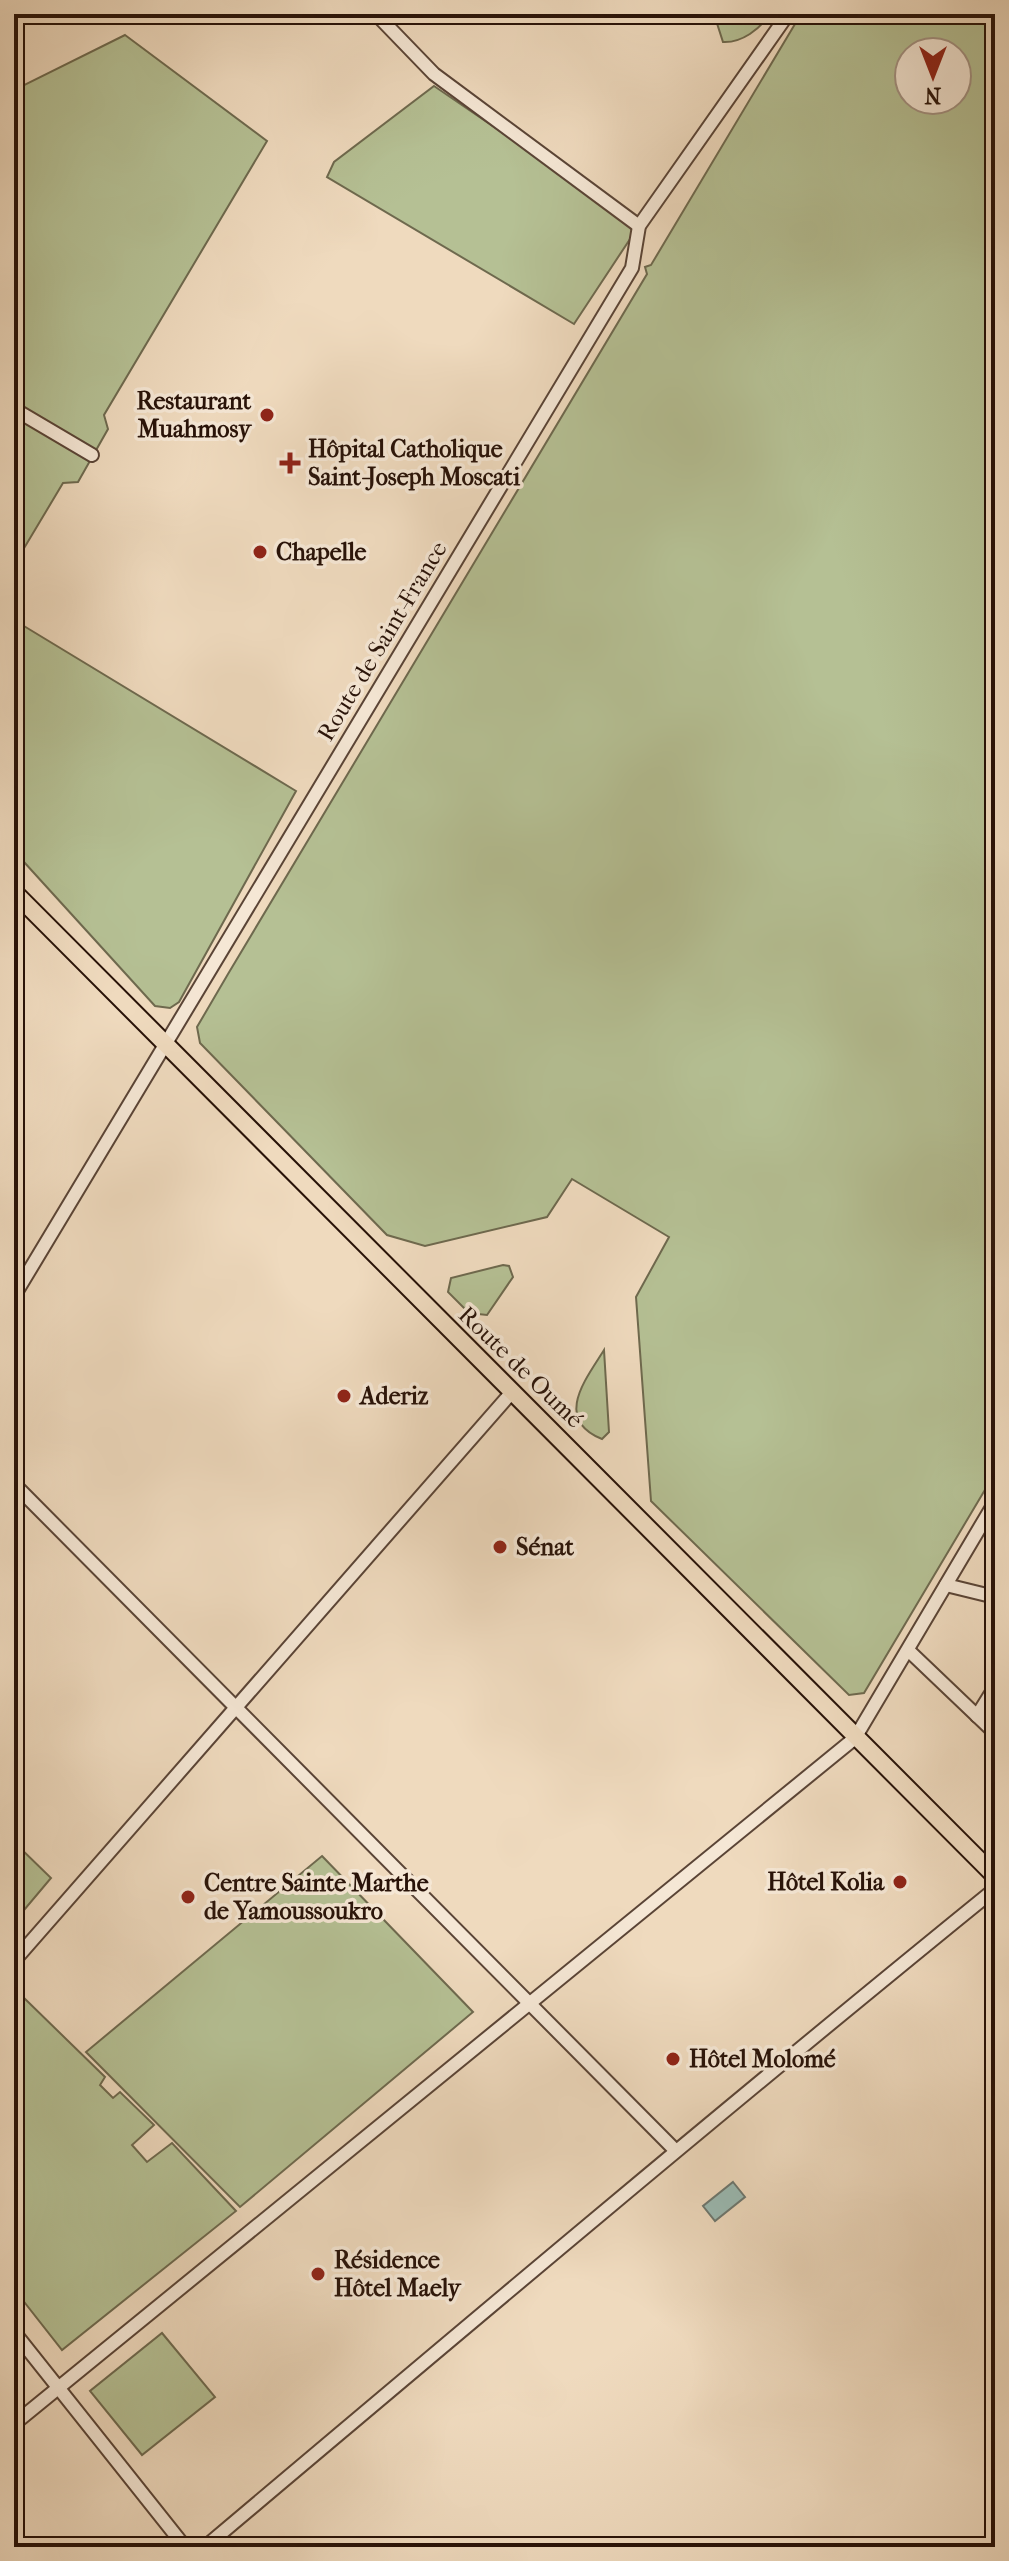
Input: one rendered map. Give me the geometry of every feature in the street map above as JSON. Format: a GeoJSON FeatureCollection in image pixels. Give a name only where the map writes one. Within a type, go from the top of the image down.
{"type":"FeatureCollection","features":[{"type":"Feature","properties":{"kind":"main road","name":"Route de Oumé"},"geometry":{"type":"LineString","coordinates":[[14,892],[166,1048],[319,1194],[995,1876]]}},
{"type":"Feature","properties":{"kind":"street"},"geometry":{"type":"LineString","coordinates":[[14,24],[23,14]]}},
{"type":"Feature","properties":{"kind":"street"},"geometry":{"type":"LineString","coordinates":[[376,14],[434,74],[639,226]]}},
{"type":"Feature","properties":{"kind":"street","name":"Route de Saint-France"},"geometry":{"type":"LineString","coordinates":[[14,1296],[166,1048],[632,268],[639,226],[788,14]]}},
{"type":"Feature","properties":{"kind":"street"},"geometry":{"type":"LineString","coordinates":[[14,409],[92,455]]}},
{"type":"Feature","properties":{"kind":"street"},"geometry":{"type":"LineString","coordinates":[[14,1961],[512,1392]]}},
{"type":"Feature","properties":{"kind":"street"},"geometry":{"type":"LineString","coordinates":[[14,1484],[675,2150]]}},
{"type":"Feature","properties":{"kind":"street"},"geometry":{"type":"LineString","coordinates":[[14,2424],[855,1738],[995,1502]]}},
{"type":"Feature","properties":{"kind":"street"},"geometry":{"type":"LineString","coordinates":[[946,1585],[995,1597]]}},
{"type":"Feature","properties":{"kind":"street"},"geometry":{"type":"LineString","coordinates":[[908,1650],[995,1733]]}},
{"type":"Feature","properties":{"kind":"street"},"geometry":{"type":"LineString","coordinates":[[977,1716],[995,1687]]}},
{"type":"Feature","properties":{"kind":"street"},"geometry":{"type":"LineString","coordinates":[[205,2547],[551,2259],[675,2150],[995,1889]]}},
{"type":"Feature","properties":{"kind":"street"},"geometry":{"type":"LineString","coordinates":[[14,2332],[185,2547]]}},
{"type":"Feature","properties":{"kind":"green space"},"geometry":{"type":"Polygon","coordinates":[[[714,14],[770,14],[750,34],[723,42],[714,14]]]}},
{"type":"Feature","properties":{"kind":"green space"},"geometry":{"type":"Polygon","coordinates":[[[801,14],[995,14],[995,1473],[864,1693],[849,1695],[651,1501],[636,1297],[669,1237],[572,1179],[547,1217],[425,1246],[387,1235],[200,1043],[197,1027],[647,274],[645,267],[651,265],[801,14]]]}},
{"type":"Feature","properties":{"kind":"green space"},"geometry":{"type":"Polygon","coordinates":[[[125,35],[267,141],[104,415],[108,429],[78,482],[63,483],[14,565],[14,90],[125,35]]]}},
{"type":"Feature","properties":{"kind":"green space"},"geometry":{"type":"Polygon","coordinates":[[[434,86],[631,220],[634,233],[574,324],[327,177],[334,162],[434,86]]]}},
{"type":"Feature","properties":{"kind":"green space"},"geometry":{"type":"Polygon","coordinates":[[[14,620],[296,791],[179,1002],[170,1008],[155,1006],[14,851],[14,620]]]}},
{"type":"Feature","properties":{"kind":"green space"},"geometry":{"type":"Polygon","coordinates":[[[509,1266],[513,1277],[487,1315],[469,1313],[448,1292],[451,1278],[509,1266]]]}},
{"type":"Feature","properties":{"kind":"green space"},"geometry":{"type":"Polygon","coordinates":[[[604,1350],[609,1432],[602,1439],[587,1431],[579,1421],[576,1410],[589,1373],[604,1350]]]}},
{"type":"Feature","properties":{"kind":"green space"},"geometry":{"type":"Polygon","coordinates":[[[14,1842],[51,1878],[14,1922],[14,1842]]]}},
{"type":"Feature","properties":{"kind":"green space"},"geometry":{"type":"Polygon","coordinates":[[[322,1856],[473,2012],[240,2207],[86,2052],[322,1856]]]}},
{"type":"Feature","properties":{"kind":"green space"},"geometry":{"type":"Polygon","coordinates":[[[21,1995],[105,2077],[100,2085],[113,2098],[120,2092],[154,2125],[132,2145],[147,2162],[172,2143],[236,2211],[62,2350],[14,2289],[14,2004],[21,1995]]]}},
{"type":"Feature","properties":{"kind":"green space"},"geometry":{"type":"Polygon","coordinates":[[[162,2333],[215,2397],[142,2455],[90,2391],[162,2333]]]}},
{"type":"Feature","properties":{"kind":"water"},"geometry":{"type":"Polygon","coordinates":[[[733,2182],[745,2197],[715,2221],[703,2206],[733,2182]]]}},
{"type":"Feature","properties":{"kind":"place","name":"Restaurant Muahmosy"},"geometry":{"type":"Point","coordinates":[267,415]}},
{"type":"Feature","properties":{"kind":"place","name":"Hôpital Catholique Saint-Joseph Moscati"},"geometry":{"type":"Point","coordinates":[290,463]}},
{"type":"Feature","properties":{"kind":"place","name":"Chapelle"},"geometry":{"type":"Point","coordinates":[260,552]}},
{"type":"Feature","properties":{"kind":"place","name":"Aderiz"},"geometry":{"type":"Point","coordinates":[344,1396]}},
{"type":"Feature","properties":{"kind":"place","name":"Sénat"},"geometry":{"type":"Point","coordinates":[500,1547]}},
{"type":"Feature","properties":{"kind":"place","name":"Hôtel Kolia"},"geometry":{"type":"Point","coordinates":[900,1882]}},
{"type":"Feature","properties":{"kind":"place","name":"Centre Sainte Marthe de Yamoussoukro"},"geometry":{"type":"Point","coordinates":[188,1897]}},
{"type":"Feature","properties":{"kind":"place","name":"Hôtel Molomé"},"geometry":{"type":"Point","coordinates":[673,2059]}},
{"type":"Feature","properties":{"kind":"place","name":"Résidence Hôtel Maely"},"geometry":{"type":"Point","coordinates":[318,2274]}}]}
